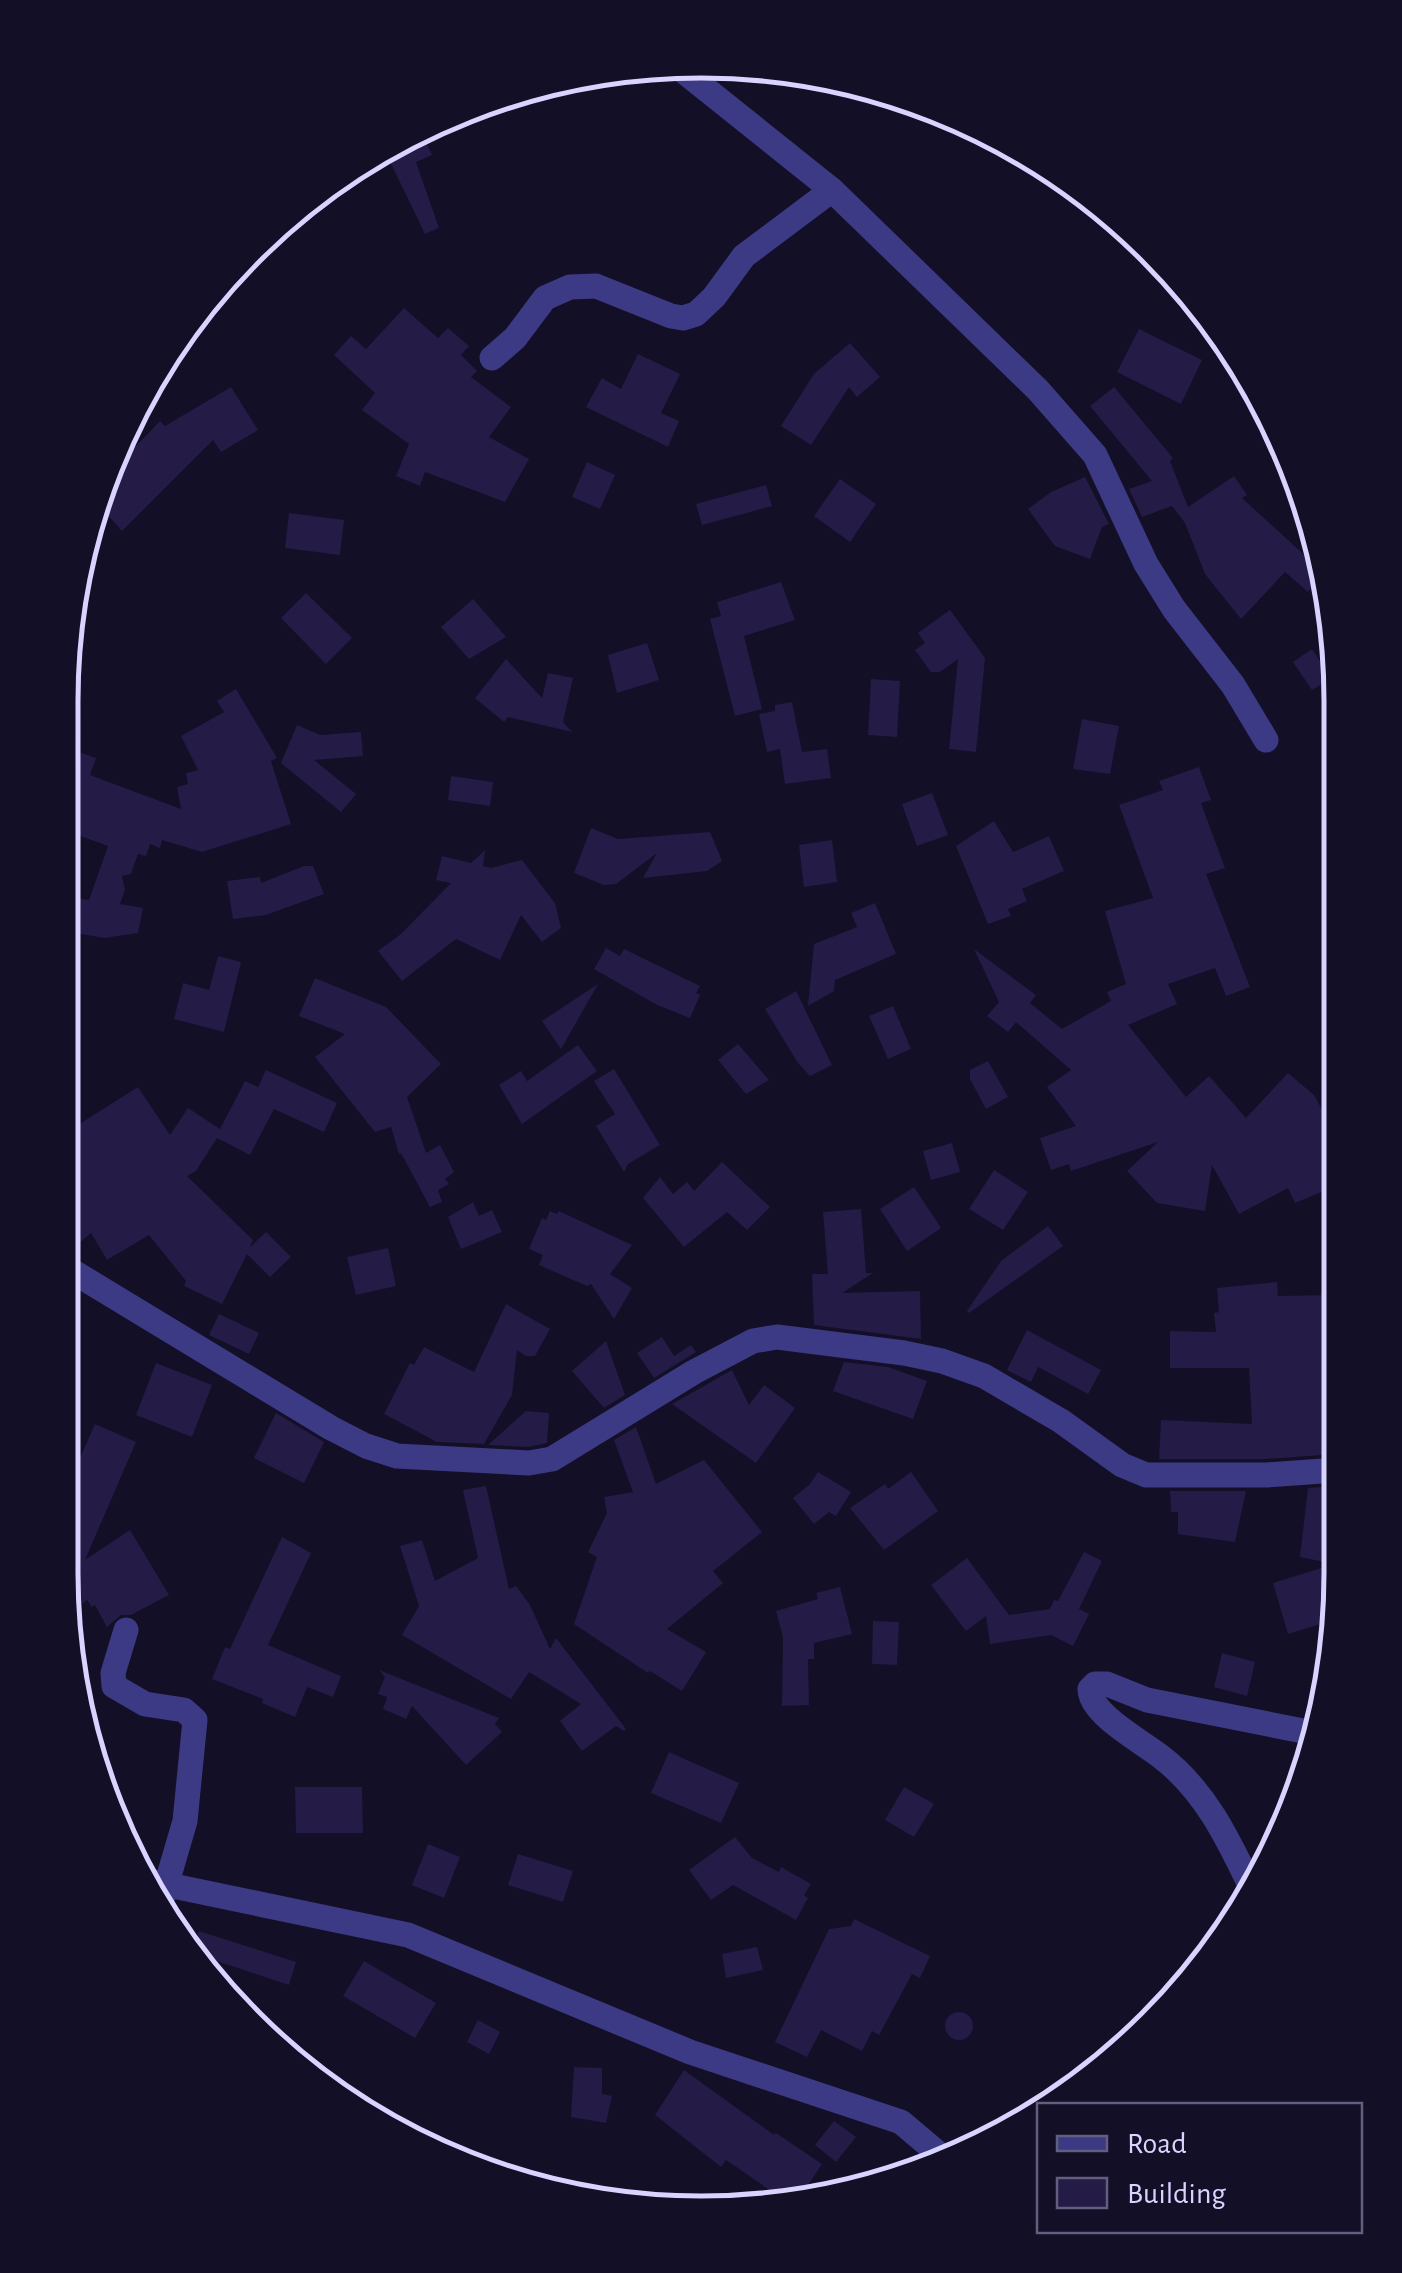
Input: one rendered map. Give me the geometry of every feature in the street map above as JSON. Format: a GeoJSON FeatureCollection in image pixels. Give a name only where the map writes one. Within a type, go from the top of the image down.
{"type":"FeatureCollection","features":[{"type":"Feature","properties":{"kind":"street"},"geometry":{"type":"LineString","coordinates":[[692,78],[832,190],[1038,390],[1095,456],[1146,564],[1174,609],[1233,685],[1266,740]]}},
{"type":"Feature","properties":{"kind":"street"},"geometry":{"type":"LineString","coordinates":[[492,358],[514,338],[544,298],[570,287],[596,286],[671,316],[696,314],[744,256],[832,190]]}},
{"type":"Feature","properties":{"kind":"street"},"geometry":{"type":"LineString","coordinates":[[77,1275],[330,1428],[397,1456],[529,1463],[552,1459],[694,1372],[753,1342],[777,1337],[904,1353],[984,1376],[1061,1420],[1122,1464],[1146,1475],[1324,1471]]}},
{"type":"Feature","properties":{"kind":"street"},"geometry":{"type":"LineString","coordinates":[[126,1630],[112,1673],[114,1686],[145,1704],[184,1710],[195,1720],[186,1820],[161,1883]]}},
{"type":"Feature","properties":{"kind":"street"},"geometry":{"type":"LineString","coordinates":[[1245,1876],[1204,1799],[1178,1770],[1104,1716],[1090,1697],[1090,1689],[1095,1684],[1107,1684],[1147,1700],[1303,1731]]}},
{"type":"Feature","properties":{"kind":"street"},"geometry":{"type":"LineString","coordinates":[[166,1891],[408,1935],[690,2052],[901,2122],[934,2150]]}},
{"type":"Feature","properties":{"kind":"building"},"geometry":{"type":"Polygon","coordinates":[[[426,142],[432,155],[416,162],[439,228],[425,234],[390,161],[426,142]]]}},
{"type":"Feature","properties":{"kind":"building"},"geometry":{"type":"Polygon","coordinates":[[[404,308],[438,338],[448,328],[469,346],[461,355],[477,371],[471,377],[511,407],[489,437],[529,459],[505,502],[425,472],[420,486],[396,476],[409,444],[362,410],[375,393],[334,355],[351,336],[366,349],[404,308]]]}},
{"type":"Feature","properties":{"kind":"building"},"geometry":{"type":"Polygon","coordinates":[[[1139,329],[1202,360],[1181,404],[1117,372],[1139,329]]]}},
{"type":"Feature","properties":{"kind":"building"},"geometry":{"type":"Polygon","coordinates":[[[850,343],[880,377],[857,397],[849,387],[811,445],[781,426],[814,374],[850,343]]]}},
{"type":"Feature","properties":{"kind":"building"},"geometry":{"type":"Polygon","coordinates":[[[638,354],[680,374],[661,413],[679,421],[668,447],[586,407],[602,378],[621,389],[638,354]]]}},
{"type":"Feature","properties":{"kind":"building"},"geometry":{"type":"Polygon","coordinates":[[[231,387],[258,430],[221,452],[213,440],[122,531],[107,514],[125,462],[160,421],[165,426],[231,387]]]}},
{"type":"Feature","properties":{"kind":"building"},"geometry":{"type":"Polygon","coordinates":[[[1114,387],[1173,458],[1170,461],[1188,507],[1234,476],[1247,495],[1242,498],[1308,558],[1314,584],[1308,592],[1285,572],[1241,619],[1205,574],[1185,523],[1172,506],[1142,517],[1129,489],[1152,481],[1090,406],[1114,387]]]}},
{"type":"Feature","properties":{"kind":"building"},"geometry":{"type":"Polygon","coordinates":[[[587,462],[615,475],[600,509],[572,497],[587,462]]]}},
{"type":"Feature","properties":{"kind":"building"},"geometry":{"type":"Polygon","coordinates":[[[1085,477],[1109,524],[1102,527],[1090,559],[1055,546],[1028,509],[1051,492],[1085,477]]]}},
{"type":"Feature","properties":{"kind":"building"},"geometry":{"type":"Polygon","coordinates":[[[840,479],[876,504],[850,542],[814,516],[840,479]]]}},
{"type":"Feature","properties":{"kind":"building"},"geometry":{"type":"Polygon","coordinates":[[[766,485],[772,506],[702,525],[696,504],[766,485]]]}},
{"type":"Feature","properties":{"kind":"building"},"geometry":{"type":"Polygon","coordinates":[[[289,513],[344,520],[340,555],[285,548],[289,513]]]}},
{"type":"Feature","properties":{"kind":"building"},"geometry":{"type":"Polygon","coordinates":[[[781,582],[795,620],[744,636],[762,709],[735,716],[710,619],[721,616],[717,602],[781,582]]]}},
{"type":"Feature","properties":{"kind":"building"},"geometry":{"type":"Polygon","coordinates":[[[306,593],[352,638],[326,664],[281,618],[306,593]]]}},
{"type":"Feature","properties":{"kind":"building"},"geometry":{"type":"Polygon","coordinates":[[[473,599],[506,637],[469,659],[441,627],[473,599]]]}},
{"type":"Feature","properties":{"kind":"building"},"geometry":{"type":"Polygon","coordinates":[[[950,610],[985,658],[976,752],[949,749],[958,659],[940,672],[931,672],[915,650],[925,643],[918,633],[950,610]]]}},
{"type":"Feature","properties":{"kind":"building"},"geometry":{"type":"Polygon","coordinates":[[[647,643],[659,680],[617,693],[608,655],[647,643]]]}},
{"type":"Feature","properties":{"kind":"building"},"geometry":{"type":"Polygon","coordinates":[[[1312,649],[1323,666],[1324,683],[1312,690],[1293,662],[1312,649]]]}},
{"type":"Feature","properties":{"kind":"building"},"geometry":{"type":"Polygon","coordinates":[[[506,659],[542,698],[548,673],[573,678],[563,722],[572,732],[508,717],[504,722],[475,698],[506,659]]]}},
{"type":"Feature","properties":{"kind":"building"},"geometry":{"type":"Polygon","coordinates":[[[871,679],[900,681],[897,737],[868,735],[871,679]]]}},
{"type":"Feature","properties":{"kind":"building"},"geometry":{"type":"Polygon","coordinates":[[[236,689],[277,758],[271,761],[291,824],[202,852],[162,840],[160,848],[150,844],[146,856],[138,854],[131,874],[122,876],[125,890],[120,904],[143,908],[138,933],[104,938],[77,933],[77,898],[89,900],[108,846],[77,835],[77,751],[96,758],[90,775],[181,809],[177,787],[188,784],[186,773],[198,770],[181,736],[224,712],[217,701],[236,689]]]}},
{"type":"Feature","properties":{"kind":"building"},"geometry":{"type":"Polygon","coordinates":[[[792,702],[802,752],[827,749],[831,778],[785,784],[780,749],[767,752],[759,714],[792,702]]]}},
{"type":"Feature","properties":{"kind":"building"},"geometry":{"type":"Polygon","coordinates":[[[1082,719],[1119,726],[1110,774],[1073,769],[1082,719]]]}},
{"type":"Feature","properties":{"kind":"building"},"geometry":{"type":"Polygon","coordinates":[[[297,725],[320,735],[361,732],[363,756],[314,760],[356,794],[341,812],[281,763],[297,725]]]}},
{"type":"Feature","properties":{"kind":"building"},"geometry":{"type":"Polygon","coordinates":[[[1199,767],[1211,800],[1201,803],[1225,868],[1206,874],[1250,987],[1226,996],[1215,968],[1168,984],[1177,1004],[1128,1025],[1186,1097],[1209,1076],[1246,1118],[1288,1073],[1314,1095],[1324,1113],[1324,1191],[1295,1203],[1288,1188],[1239,1214],[1212,1165],[1205,1211],[1157,1203],[1127,1171],[1158,1142],[1071,1171],[1069,1164],[1051,1170],[1040,1138],[1076,1126],[1047,1087],[1071,1070],[1016,1022],[1008,1032],[987,1016],[999,1002],[974,949],[1036,995],[1030,1003],[1062,1029],[1111,1001],[1107,992],[1126,984],[1105,911],[1153,898],[1119,805],[1163,790],[1159,781],[1199,767]]]}},
{"type":"Feature","properties":{"kind":"building"},"geometry":{"type":"Polygon","coordinates":[[[451,776],[493,782],[490,806],[448,800],[451,776]]]}},
{"type":"Feature","properties":{"kind":"building"},"geometry":{"type":"Polygon","coordinates":[[[932,793],[948,835],[917,846],[902,804],[932,793]]]}},
{"type":"Feature","properties":{"kind":"building"},"geometry":{"type":"Polygon","coordinates":[[[994,821],[1013,852],[1049,836],[1064,871],[1022,889],[1027,901],[1008,909],[1011,916],[988,924],[956,846],[994,821]]]}},
{"type":"Feature","properties":{"kind":"building"},"geometry":{"type":"Polygon","coordinates":[[[591,828],[618,839],[710,832],[722,861],[707,871],[643,878],[657,853],[616,884],[604,885],[574,873],[591,828]]]}},
{"type":"Feature","properties":{"kind":"building"},"geometry":{"type":"Polygon","coordinates":[[[832,840],[837,882],[804,887],[799,845],[832,840]]]}},
{"type":"Feature","properties":{"kind":"building"},"geometry":{"type":"Polygon","coordinates":[[[485,850],[483,866],[491,868],[522,860],[555,903],[561,928],[542,942],[521,915],[500,960],[456,939],[402,981],[378,951],[401,934],[451,883],[436,880],[442,856],[471,863],[485,850]]]}},
{"type":"Feature","properties":{"kind":"building"},"geometry":{"type":"Polygon","coordinates":[[[313,866],[324,894],[266,915],[233,919],[227,881],[260,877],[261,883],[313,866]]]}},
{"type":"Feature","properties":{"kind":"building"},"geometry":{"type":"Polygon","coordinates":[[[875,903],[896,954],[835,980],[834,991],[808,1006],[814,944],[857,927],[851,913],[875,903]]]}},
{"type":"Feature","properties":{"kind":"building"},"geometry":{"type":"Polygon","coordinates":[[[606,948],[620,956],[624,949],[700,986],[690,1018],[657,1005],[594,969],[606,948]]]}},
{"type":"Feature","properties":{"kind":"building"},"geometry":{"type":"Polygon","coordinates":[[[218,956],[241,962],[224,1032],[174,1019],[183,983],[209,990],[218,956]]]}},
{"type":"Feature","properties":{"kind":"building"},"geometry":{"type":"Polygon","coordinates":[[[315,978],[386,1007],[441,1064],[407,1097],[426,1153],[440,1145],[454,1172],[445,1179],[449,1184],[438,1190],[442,1202],[430,1207],[399,1154],[391,1127],[375,1132],[315,1057],[345,1034],[299,1016],[315,978]]]}},
{"type":"Feature","properties":{"kind":"building"},"geometry":{"type":"Polygon","coordinates":[[[598,984],[561,1049],[542,1021],[598,984]]]}},
{"type":"Feature","properties":{"kind":"building"},"geometry":{"type":"Polygon","coordinates":[[[796,991],[832,1065],[810,1076],[765,1009],[796,991]]]}},
{"type":"Feature","properties":{"kind":"building"},"geometry":{"type":"Polygon","coordinates":[[[893,1006],[911,1049],[888,1059],[869,1016],[893,1006]]]}},
{"type":"Feature","properties":{"kind":"building"},"geometry":{"type":"Polygon","coordinates":[[[738,1044],[769,1080],[746,1094],[718,1060],[738,1044]]]}},
{"type":"Feature","properties":{"kind":"building"},"geometry":{"type":"Polygon","coordinates":[[[578,1045],[597,1071],[522,1124],[499,1085],[521,1071],[527,1081],[578,1045]]]}},
{"type":"Feature","properties":{"kind":"building"},"geometry":{"type":"Polygon","coordinates":[[[988,1061],[1008,1097],[986,1109],[970,1079],[970,1070],[988,1061]]]}},
{"type":"Feature","properties":{"kind":"building"},"geometry":{"type":"Polygon","coordinates":[[[614,1069],[660,1145],[628,1164],[624,1172],[596,1126],[615,1114],[594,1081],[614,1069]]]}},
{"type":"Feature","properties":{"kind":"building"},"geometry":{"type":"Polygon","coordinates":[[[266,1070],[337,1103],[324,1132],[274,1109],[250,1155],[217,1138],[196,1171],[187,1176],[253,1240],[250,1247],[266,1232],[291,1257],[270,1277],[247,1254],[222,1304],[184,1286],[186,1281],[149,1235],[107,1260],[91,1233],[77,1245],[77,1126],[138,1087],[170,1135],[188,1108],[220,1129],[245,1081],[258,1087],[266,1070]]]}},
{"type":"Feature","properties":{"kind":"building"},"geometry":{"type":"Polygon","coordinates":[[[952,1143],[960,1172],[931,1180],[923,1151],[952,1143]]]}},
{"type":"Feature","properties":{"kind":"building"},"geometry":{"type":"Polygon","coordinates":[[[722,1162],[770,1207],[747,1230],[727,1212],[684,1247],[643,1198],[660,1177],[673,1194],[687,1182],[694,1191],[722,1162]]]}},
{"type":"Feature","properties":{"kind":"building"},"geometry":{"type":"Polygon","coordinates":[[[994,1170],[1028,1192],[1003,1230],[969,1209],[994,1170]]]}},
{"type":"Feature","properties":{"kind":"building"},"geometry":{"type":"Polygon","coordinates":[[[914,1187],[941,1228],[907,1251],[880,1209],[914,1187]]]}},
{"type":"Feature","properties":{"kind":"building"},"geometry":{"type":"Polygon","coordinates":[[[473,1202],[479,1216],[492,1210],[502,1232],[461,1249],[448,1217],[473,1202]]]}},
{"type":"Feature","properties":{"kind":"building"},"geometry":{"type":"Polygon","coordinates":[[[861,1209],[866,1273],[873,1273],[842,1293],[920,1291],[921,1339],[814,1325],[812,1274],[828,1274],[823,1212],[861,1209]]]}},
{"type":"Feature","properties":{"kind":"building"},"geometry":{"type":"Polygon","coordinates":[[[550,1211],[559,1211],[632,1245],[610,1274],[632,1288],[614,1319],[591,1284],[587,1286],[539,1265],[543,1255],[529,1249],[542,1218],[546,1220],[550,1211]]]}},
{"type":"Feature","properties":{"kind":"building"},"geometry":{"type":"Polygon","coordinates":[[[1048,1226],[1063,1246],[969,1313],[1001,1261],[1048,1226]]]}},
{"type":"Feature","properties":{"kind":"building"},"geometry":{"type":"Polygon","coordinates":[[[388,1248],[396,1286],[356,1295],[347,1257],[388,1248]]]}},
{"type":"Feature","properties":{"kind":"building"},"geometry":{"type":"Polygon","coordinates":[[[1277,1282],[1278,1296],[1324,1295],[1324,1455],[1159,1459],[1161,1420],[1252,1424],[1249,1368],[1170,1368],[1170,1331],[1216,1332],[1217,1288],[1277,1282]]]}},
{"type":"Feature","properties":{"kind":"building"},"geometry":{"type":"Polygon","coordinates":[[[506,1304],[550,1329],[535,1356],[517,1350],[512,1395],[484,1444],[437,1442],[384,1414],[410,1363],[414,1365],[424,1347],[474,1372],[506,1304]]]}},
{"type":"Feature","properties":{"kind":"building"},"geometry":{"type":"Polygon","coordinates":[[[219,1314],[259,1333],[249,1354],[209,1335],[219,1314]]]}},
{"type":"Feature","properties":{"kind":"building"},"geometry":{"type":"Polygon","coordinates":[[[1027,1330],[1101,1370],[1088,1394],[1038,1367],[1031,1382],[1007,1370],[1027,1330]]]}},
{"type":"Feature","properties":{"kind":"building"},"geometry":{"type":"Polygon","coordinates":[[[662,1337],[674,1356],[691,1345],[696,1352],[654,1378],[637,1353],[662,1337]]]}},
{"type":"Feature","properties":{"kind":"building"},"geometry":{"type":"Polygon","coordinates":[[[606,1341],[625,1395],[604,1408],[572,1371],[606,1341]]]}},
{"type":"Feature","properties":{"kind":"building"},"geometry":{"type":"Polygon","coordinates":[[[844,1362],[888,1367],[927,1381],[913,1419],[833,1391],[844,1362]]]}},
{"type":"Feature","properties":{"kind":"building"},"geometry":{"type":"Polygon","coordinates":[[[156,1363],[212,1385],[192,1437],[136,1415],[156,1363]]]}},
{"type":"Feature","properties":{"kind":"building"},"geometry":{"type":"Polygon","coordinates":[[[732,1370],[749,1405],[764,1385],[795,1408],[756,1463],[672,1404],[732,1370]]]}},
{"type":"Feature","properties":{"kind":"building"},"geometry":{"type":"Polygon","coordinates":[[[526,1411],[549,1413],[547,1443],[528,1447],[488,1445],[526,1411]]]}},
{"type":"Feature","properties":{"kind":"building"},"geometry":{"type":"Polygon","coordinates":[[[276,1413],[324,1442],[304,1483],[254,1458],[276,1413]]]}},
{"type":"Feature","properties":{"kind":"building"},"geometry":{"type":"Polygon","coordinates":[[[95,1424],[136,1442],[85,1560],[130,1530],[169,1595],[131,1615],[121,1615],[107,1627],[95,1605],[92,1607],[87,1600],[78,1603],[77,1465],[95,1424]]]}},
{"type":"Feature","properties":{"kind":"building"},"geometry":{"type":"Polygon","coordinates":[[[636,1427],[656,1484],[704,1460],[762,1532],[713,1571],[723,1583],[667,1629],[706,1652],[682,1691],[574,1624],[597,1557],[588,1552],[607,1513],[604,1497],[633,1492],[614,1440],[636,1427]]]}},
{"type":"Feature","properties":{"kind":"building"},"geometry":{"type":"Polygon","coordinates":[[[818,1472],[851,1492],[836,1516],[829,1512],[814,1524],[793,1498],[818,1472]]]}},
{"type":"Feature","properties":{"kind":"building"},"geometry":{"type":"Polygon","coordinates":[[[911,1472],[938,1511],[884,1550],[850,1508],[911,1472]]]}},
{"type":"Feature","properties":{"kind":"building"},"geometry":{"type":"Polygon","coordinates":[[[486,1486],[509,1589],[516,1586],[530,1605],[550,1649],[556,1638],[626,1729],[616,1726],[582,1751],[560,1721],[581,1704],[529,1672],[511,1699],[402,1635],[419,1606],[400,1546],[422,1540],[435,1581],[478,1558],[463,1490],[486,1486]]]}},
{"type":"Feature","properties":{"kind":"building"},"geometry":{"type":"Polygon","coordinates":[[[1324,1487],[1324,1562],[1300,1557],[1308,1488],[1324,1487]]]}},
{"type":"Feature","properties":{"kind":"building"},"geometry":{"type":"Polygon","coordinates":[[[1170,1491],[1246,1491],[1235,1542],[1178,1534],[1178,1512],[1171,1512],[1170,1491]]]}},
{"type":"Feature","properties":{"kind":"building"},"geometry":{"type":"Polygon","coordinates":[[[282,1537],[311,1553],[268,1645],[341,1676],[333,1697],[307,1687],[295,1717],[262,1703],[263,1699],[212,1679],[282,1537]]]}},
{"type":"Feature","properties":{"kind":"building"},"geometry":{"type":"Polygon","coordinates":[[[1084,1552],[1102,1561],[1079,1609],[1089,1614],[1073,1646],[1051,1635],[990,1644],[986,1616],[966,1631],[931,1585],[967,1558],[1009,1615],[1050,1609],[1084,1552]]]}},
{"type":"Feature","properties":{"kind":"building"},"geometry":{"type":"Polygon","coordinates":[[[1324,1567],[1322,1624],[1288,1634],[1273,1583],[1324,1567]]]}},
{"type":"Feature","properties":{"kind":"building"},"geometry":{"type":"Polygon","coordinates":[[[840,1587],[852,1634],[814,1643],[814,1659],[808,1659],[809,1705],[782,1706],[783,1637],[776,1611],[818,1599],[816,1593],[840,1587]]]}},
{"type":"Feature","properties":{"kind":"building"},"geometry":{"type":"Polygon","coordinates":[[[873,1621],[899,1622],[897,1665],[872,1664],[873,1621]]]}},
{"type":"Feature","properties":{"kind":"building"},"geometry":{"type":"Polygon","coordinates":[[[1222,1653],[1255,1662],[1247,1696],[1214,1687],[1222,1653]]]}},
{"type":"Feature","properties":{"kind":"building"},"geometry":{"type":"Polygon","coordinates":[[[379,1670],[499,1718],[495,1724],[502,1732],[466,1765],[412,1706],[406,1719],[383,1709],[387,1697],[378,1694],[385,1677],[379,1670]]]}},
{"type":"Feature","properties":{"kind":"building"},"geometry":{"type":"Polygon","coordinates":[[[669,1752],[739,1783],[721,1823],[651,1793],[669,1752]]]}},
{"type":"Feature","properties":{"kind":"building"},"geometry":{"type":"Polygon","coordinates":[[[295,1787],[362,1787],[363,1833],[296,1833],[295,1787]]]}},
{"type":"Feature","properties":{"kind":"building"},"geometry":{"type":"Polygon","coordinates":[[[904,1787],[934,1804],[914,1837],[885,1820],[904,1787]]]}},
{"type":"Feature","properties":{"kind":"building"},"geometry":{"type":"Polygon","coordinates":[[[735,1837],[752,1858],[779,1872],[781,1867],[811,1884],[796,1920],[733,1885],[711,1900],[689,1870],[735,1837]]]}},
{"type":"Feature","properties":{"kind":"building"},"geometry":{"type":"Polygon","coordinates":[[[428,1844],[460,1857],[444,1898],[412,1885],[428,1844]]]}},
{"type":"Feature","properties":{"kind":"building"},"geometry":{"type":"Polygon","coordinates":[[[518,1854],[573,1871],[563,1902],[508,1885],[518,1854]]]}},
{"type":"Feature","properties":{"kind":"building"},"geometry":{"type":"Polygon","coordinates":[[[854,1919],[930,1956],[920,1978],[912,1974],[879,2035],[872,2031],[862,2051],[821,2030],[807,2057],[775,2042],[829,1929],[851,1926],[854,1919]]]}},
{"type":"Feature","properties":{"kind":"building"},"geometry":{"type":"Polygon","coordinates":[[[199,1931],[296,1962],[289,1985],[213,1960],[197,1938],[199,1931]]]}},
{"type":"Feature","properties":{"kind":"building"},"geometry":{"type":"Polygon","coordinates":[[[757,1947],[763,1970],[726,1978],[722,1954],[757,1947]]]}},
{"type":"Feature","properties":{"kind":"building"},"geometry":{"type":"Polygon","coordinates":[[[364,1961],[436,2003],[415,2038],[343,1996],[364,1961]]]}},
{"type":"Feature","properties":{"kind":"building"},"geometry":{"type":"Polygon","coordinates":[[[959,2012],[969,2016],[973,2026],[969,2036],[959,2040],[949,2036],[945,2026],[949,2016],[959,2012]]]}},
{"type":"Feature","properties":{"kind":"building"},"geometry":{"type":"Polygon","coordinates":[[[478,2020],[500,2032],[489,2054],[467,2042],[478,2020]]]}},
{"type":"Feature","properties":{"kind":"building"},"geometry":{"type":"Polygon","coordinates":[[[574,2067],[602,2068],[602,2094],[612,2096],[606,2123],[571,2117],[574,2067]]]}},
{"type":"Feature","properties":{"kind":"building"},"geometry":{"type":"Polygon","coordinates":[[[684,2070],[774,2135],[822,2164],[807,2186],[771,2191],[726,2160],[721,2167],[655,2115],[684,2070]]]}},
{"type":"Feature","properties":{"kind":"building"},"geometry":{"type":"Polygon","coordinates":[[[834,2121],[856,2137],[836,2162],[815,2145],[834,2121]]]}}]}
